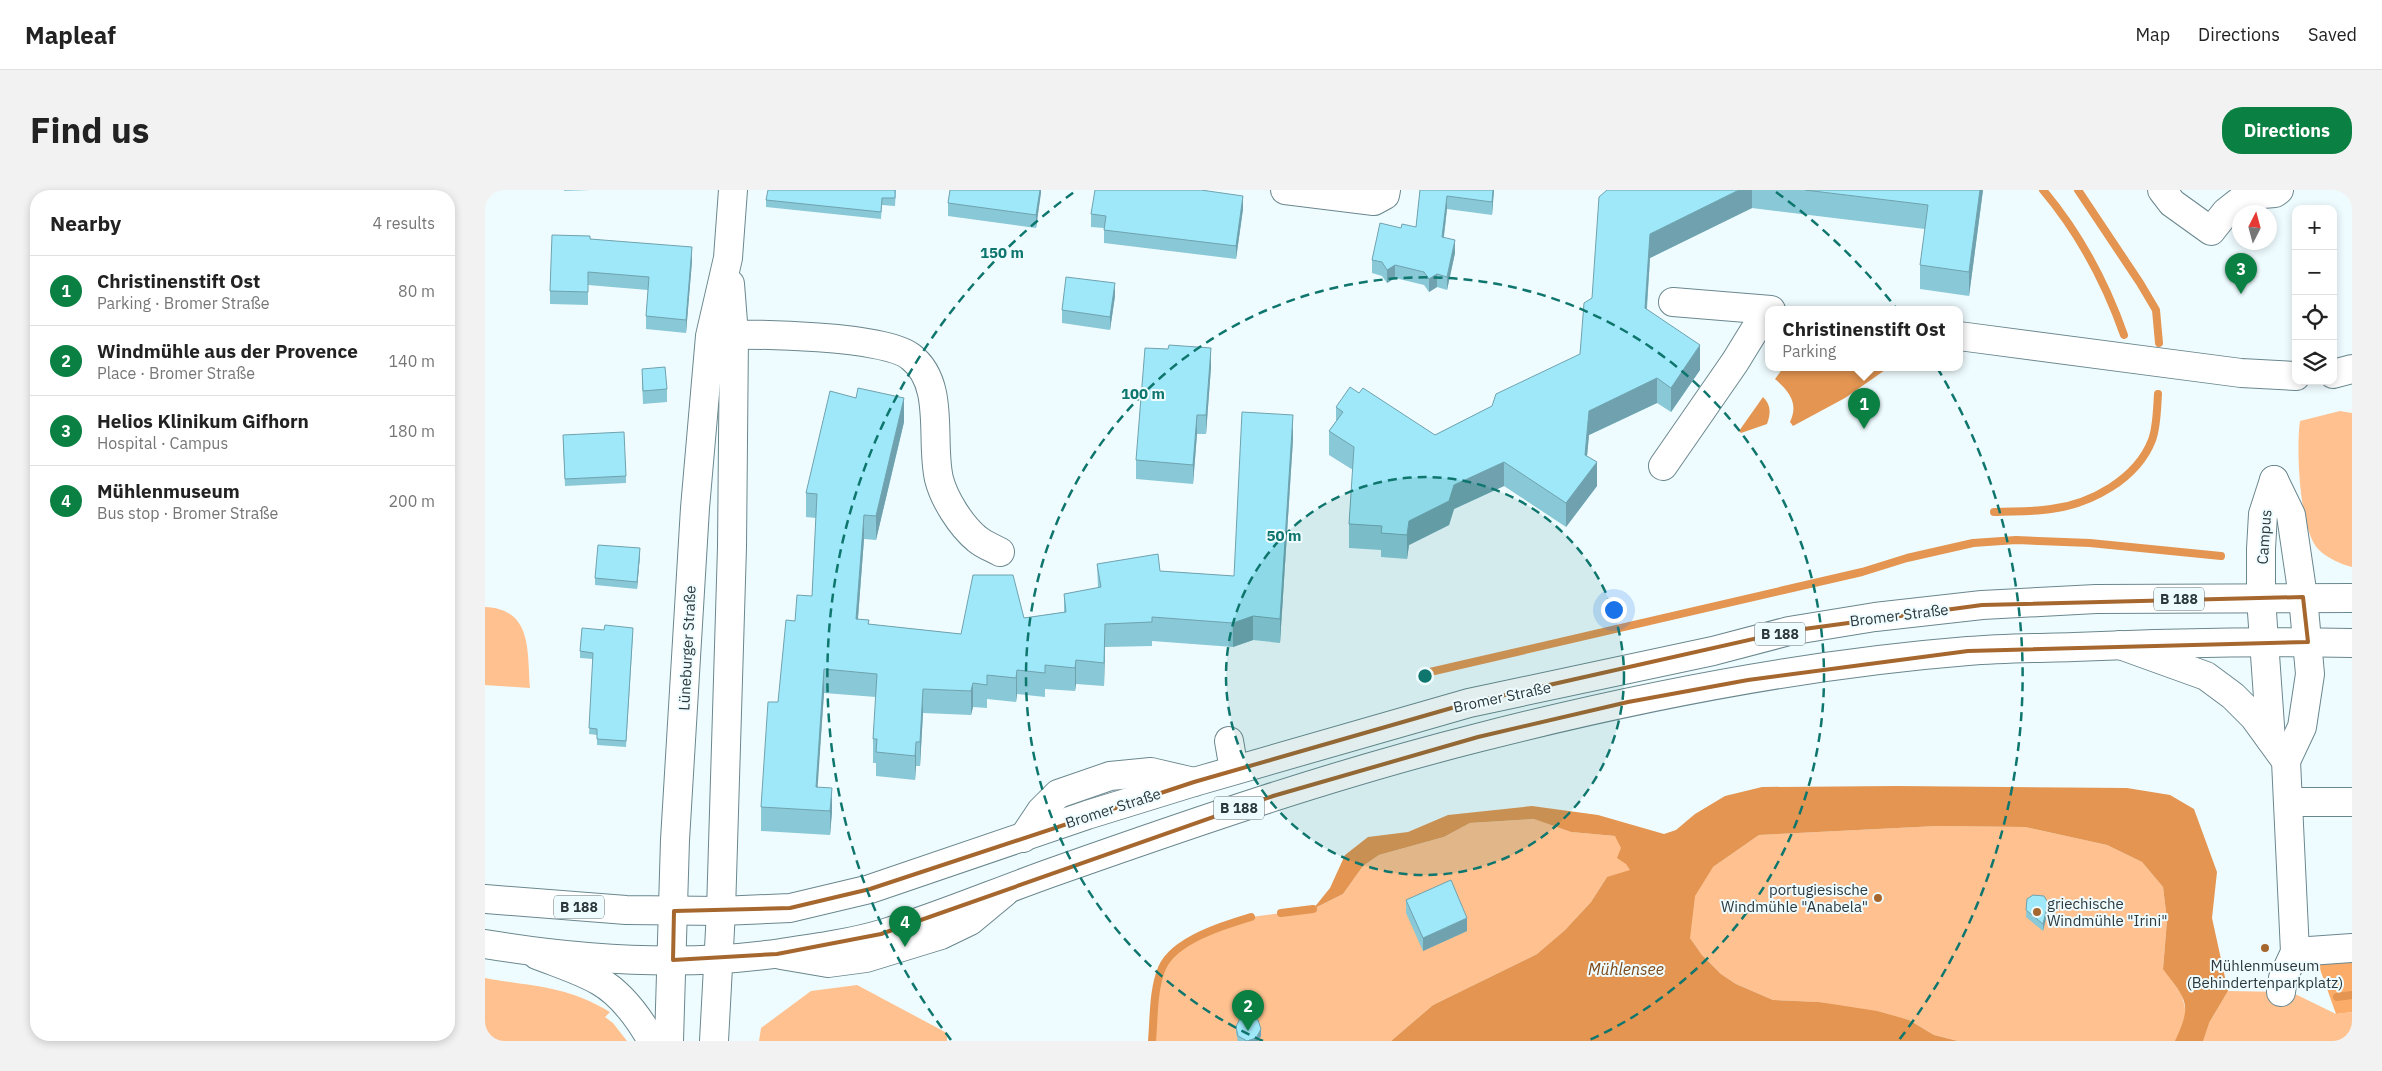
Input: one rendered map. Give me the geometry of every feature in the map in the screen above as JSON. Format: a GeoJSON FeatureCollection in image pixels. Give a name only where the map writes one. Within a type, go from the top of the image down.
{"type":"FeatureCollection","features":[{"type":"Feature","properties":{"kind":"main road"},"geometry":{"type":"LineString","coordinates":[[1285,190],[1380,196]]}},
{"type":"Feature","properties":{"kind":"main road"},"geometry":{"type":"LineString","coordinates":[[2162,190],[2172,203],[2211,231],[2226,212],[2252,192],[2275,193],[2279,190]]}},
{"type":"Feature","properties":{"kind":"main road","name":"Lüneburger Straße"},"geometry":{"type":"LineString","coordinates":[[669,1041],[675,854],[695,508],[722,335],[733,191]]}},
{"type":"Feature","properties":{"kind":"main road"},"geometry":{"type":"LineString","coordinates":[[1673,302],[1765,310]]}},
{"type":"Feature","properties":{"kind":"main road"},"geometry":{"type":"LineString","coordinates":[[1663,466],[1765,316]]}},
{"type":"Feature","properties":{"kind":"main road"},"geometry":{"type":"LineString","coordinates":[[722,335],[864,342],[910,355],[923,369],[931,387],[939,480],[955,513],[971,533],[977,539],[1001,552]]}},
{"type":"Feature","properties":{"kind":"main road","name":"Lüneburger Straße"},"geometry":{"type":"LineString","coordinates":[[713,1041],[721,911],[732,537],[722,335]]}},
{"type":"Feature","properties":{"kind":"main road"},"geometry":{"type":"LineString","coordinates":[[1963,337],[2241,373],[2292,376]]}},
{"type":"Feature","properties":{"kind":"main road"},"geometry":{"type":"LineString","coordinates":[[2337,373],[2352,369]]}},
{"type":"Feature","properties":{"kind":"main road","name":"Campus"},"geometry":{"type":"LineString","coordinates":[[2261,598],[2263,514],[2274,480],[2291,515],[2303,597]]}},
{"type":"Feature","properties":{"kind":"main road"},"geometry":{"type":"LineString","coordinates":[[2278,750],[2302,727],[2310,674],[2303,597]]}},
{"type":"Feature","properties":{"kind":"main road"},"geometry":{"type":"LineString","coordinates":[[2261,598],[2264,642],[2278,750],[2289,802],[2295,952],[2283,978],[2281,992]]}},
{"type":"Feature","properties":{"kind":"main road","name":"Bromer Straße"},"geometry":{"type":"LineString","coordinates":[[674,911],[790,908],[869,889],[1194,782],[1469,702],[1713,651],[1789,631],[1875,617],[1982,605],[2096,599],[2352,598]]}},
{"type":"Feature","properties":{"kind":"main road","name":"B 188"},"geometry":{"type":"LineString","coordinates":[[485,944],[527,951],[610,958],[673,960],[777,954],[881,934],[1005,892],[1050,873],[1273,796],[1469,740],[1628,702],[1757,678],[1968,651],[2264,642],[2352,643]]}},
{"type":"Feature","properties":{"kind":"main road"},"geometry":{"type":"LineString","coordinates":[[2120,645],[2206,676],[2247,710],[2278,750]]}},
{"type":"Feature","properties":{"kind":"main road"},"geometry":{"type":"LineString","coordinates":[[1229,740],[1233,770]]}},
{"type":"Feature","properties":{"kind":"main road"},"geometry":{"type":"LineString","coordinates":[[2289,802],[2352,802]]}},
{"type":"Feature","properties":{"kind":"main road","name":"B 188"},"geometry":{"type":"LineString","coordinates":[[485,899],[674,911]]}},
{"type":"Feature","properties":{"kind":"main road"},"geometry":{"type":"LineString","coordinates":[[2295,952],[2352,948]]}},
{"type":"Feature","properties":{"kind":"main road"},"geometry":{"type":"LineString","coordinates":[[527,951],[599,981],[625,1001],[643,1024],[652,1041]]}},
{"type":"Feature","properties":{"kind":"highlighted area"},"geometry":{"type":"Polygon","coordinates":[[[2303,597],[2308,642],[1968,651],[1748,680],[1628,702],[1478,737],[1273,796],[881,934],[777,954],[673,960],[674,911],[790,908],[870,889],[1194,782],[1469,703],[1789,631],[1982,605],[2303,597]]]}},
{"type":"Feature","properties":{"kind":"shaded area"},"geometry":{"type":"Polygon","coordinates":[[[2340,411],[2352,413],[2352,567],[2334,560],[2318,549],[2307,524],[2300,487],[2298,449],[2300,421],[2340,411]]]}},
{"type":"Feature","properties":{"kind":"shaded area"},"geometry":{"type":"Polygon","coordinates":[[[485,607],[501,610],[512,615],[520,624],[527,647],[530,688],[485,685],[485,607]]]}},
{"type":"Feature","properties":{"kind":"shaded area"},"geometry":{"type":"Polygon","coordinates":[[[1535,819],[1571,832],[1615,836],[1713,867],[1759,835],[1937,826],[2025,827],[2107,845],[2142,862],[2163,887],[2167,920],[2163,968],[2182,995],[2187,1017],[2209,1023],[2228,991],[2291,992],[2336,1014],[2352,1012],[2352,1041],[1958,1041],[1934,1035],[1909,1020],[1819,1002],[1773,1000],[1736,984],[1721,974],[1702,955],[1690,938],[1607,877],[1591,902],[1565,930],[1537,954],[1433,1005],[1391,1041],[1152,1041],[1162,967],[1177,949],[1222,926],[1251,917],[1313,909],[1343,894],[1363,866],[1379,855],[1444,837],[1470,823],[1535,819]]]}},
{"type":"Feature","properties":{"kind":"shaded area"},"geometry":{"type":"Polygon","coordinates":[[[2352,954],[2352,1012],[2336,1014],[2316,958],[2352,954]]]}},
{"type":"Feature","properties":{"kind":"shaded area"},"geometry":{"type":"Polygon","coordinates":[[[485,978],[549,988],[594,1003],[610,1012],[605,1017],[613,1023],[627,1041],[485,1041],[485,978]]]}},
{"type":"Feature","properties":{"kind":"shaded area"},"geometry":{"type":"Polygon","coordinates":[[[857,985],[947,1033],[947,1041],[759,1041],[761,1028],[811,991],[857,985]]]}},
{"type":"Feature","properties":{"kind":"water"},"geometry":{"type":"Polygon","coordinates":[[[1781,371],[1884,371],[1845,398],[1793,426],[1790,422],[1793,415],[1793,403],[1785,388],[1775,379],[1781,371]]]}},
{"type":"Feature","properties":{"kind":"water"},"geometry":{"type":"Polygon","coordinates":[[[1763,397],[1768,403],[1769,409],[1767,424],[1741,433],[1739,431],[1763,397]]]}},
{"type":"Feature","properties":{"kind":"water","name":"Mühlensee"},"geometry":{"type":"Polygon","coordinates":[[[1762,787],[2127,788],[2170,795],[2194,809],[2217,872],[2212,918],[2228,991],[2209,1023],[2203,1041],[2175,1041],[2181,1028],[2185,1010],[2182,995],[2163,969],[2167,920],[2163,887],[2142,862],[2107,845],[2025,827],[1937,826],[1759,835],[1713,867],[1695,896],[1690,938],[1702,955],[1721,974],[1736,984],[1773,1000],[1819,1002],[1877,1011],[1909,1020],[1934,1035],[1958,1041],[1391,1041],[1433,1005],[1537,954],[1565,930],[1591,902],[1607,877],[1630,870],[1626,864],[1617,858],[1621,848],[1615,836],[1571,832],[1534,819],[1470,823],[1444,837],[1379,855],[1363,866],[1343,894],[1313,909],[1330,888],[1345,855],[1368,837],[1408,832],[1448,815],[1532,806],[1598,815],[1664,834],[1676,830],[1695,814],[1725,796],[1762,787]]]}},
{"type":"Feature","properties":{"kind":"building"},"geometry":{"type":"Polygon","coordinates":[[[768,190],[895,190],[895,198],[882,198],[881,212],[766,200],[768,190]]]}},
{"type":"Feature","properties":{"kind":"building"},"geometry":{"type":"Polygon","coordinates":[[[950,190],[1040,190],[1036,215],[948,203],[950,190]]]}},
{"type":"Feature","properties":{"kind":"building"},"geometry":{"type":"Polygon","coordinates":[[[1095,190],[1201,190],[1243,196],[1236,246],[1104,230],[1106,216],[1091,214],[1095,190]]]}},
{"type":"Feature","properties":{"kind":"building"},"geometry":{"type":"Polygon","coordinates":[[[1420,190],[1493,190],[1492,202],[1447,196],[1442,237],[1455,240],[1447,277],[1437,274],[1429,279],[1424,272],[1395,265],[1387,270],[1382,262],[1372,260],[1380,223],[1401,228],[1402,224],[1416,227],[1420,190]]]}},
{"type":"Feature","properties":{"kind":"building"},"geometry":{"type":"Polygon","coordinates":[[[1607,190],[1739,190],[1650,234],[1645,308],[1700,345],[1671,388],[1657,378],[1589,411],[1585,455],[1597,462],[1566,503],[1504,462],[1454,485],[1449,501],[1409,521],[1407,535],[1381,533],[1382,526],[1349,524],[1354,447],[1329,431],[1343,412],[1336,407],[1350,387],[1359,393],[1363,388],[1435,435],[1492,406],[1496,394],[1580,354],[1584,303],[1592,298],[1599,197],[1607,190]]]}},
{"type":"Feature","properties":{"kind":"building"},"geometry":{"type":"Polygon","coordinates":[[[1805,190],[1980,190],[1969,272],[1920,265],[1928,205],[1805,190]]]}},
{"type":"Feature","properties":{"kind":"building"},"geometry":{"type":"Polygon","coordinates":[[[552,235],[590,236],[590,239],[692,247],[686,320],[646,316],[649,277],[588,272],[588,292],[550,291],[552,235]]]}},
{"type":"Feature","properties":{"kind":"building"},"geometry":{"type":"Polygon","coordinates":[[[1066,277],[1115,283],[1110,317],[1062,310],[1066,277]]]}},
{"type":"Feature","properties":{"kind":"building"},"geometry":{"type":"Polygon","coordinates":[[[1169,345],[1211,348],[1206,415],[1197,415],[1193,465],[1136,460],[1145,348],[1168,349],[1169,345]]]}},
{"type":"Feature","properties":{"kind":"building"},"geometry":{"type":"Polygon","coordinates":[[[665,367],[667,389],[643,391],[642,369],[665,367]]]}},
{"type":"Feature","properties":{"kind":"building"},"geometry":{"type":"Polygon","coordinates":[[[858,388],[904,398],[876,516],[864,515],[856,619],[869,620],[868,624],[961,634],[973,575],[1013,575],[1024,618],[1066,612],[1064,594],[1101,587],[1097,564],[1158,554],[1160,571],[1234,576],[1242,412],[1293,415],[1280,619],[1253,616],[1233,623],[1152,617],[1152,622],[1105,624],[1104,663],[1076,660],[1075,668],[1045,665],[1045,673],[1017,670],[1016,678],[987,675],[987,685],[973,683],[971,691],[923,689],[920,742],[916,742],[915,756],[876,752],[877,739],[873,739],[877,674],[824,669],[816,787],[832,788],[830,811],[761,807],[768,702],[778,702],[786,620],[795,621],[797,595],[812,596],[817,494],[806,493],[830,391],[856,398],[858,388]]]}},
{"type":"Feature","properties":{"kind":"building"},"geometry":{"type":"Polygon","coordinates":[[[624,432],[626,476],[565,479],[563,435],[624,432]]]}},
{"type":"Feature","properties":{"kind":"building"},"geometry":{"type":"Polygon","coordinates":[[[598,545],[640,548],[637,582],[595,578],[598,545]]]}},
{"type":"Feature","properties":{"kind":"building"},"geometry":{"type":"Polygon","coordinates":[[[605,625],[633,628],[626,741],[597,739],[597,729],[589,728],[593,653],[580,651],[582,628],[604,630],[605,625]]]}},
{"type":"Feature","properties":{"kind":"building"},"geometry":{"type":"Polygon","coordinates":[[[1451,880],[1467,918],[1423,938],[1406,900],[1451,880]]]}},
{"type":"Feature","properties":{"kind":"building","name":"griechische Windmühle \"Irini\""},"geometry":{"type":"Polygon","coordinates":[[[2033,895],[2044,896],[2048,903],[2043,924],[2026,910],[2027,899],[2033,895]]]}},
{"type":"Feature","properties":{"kind":"building"},"geometry":{"type":"Polygon","coordinates":[[[1250,1015],[1258,1020],[1261,1029],[1256,1038],[1247,1041],[1238,1036],[1236,1027],[1240,1018],[1250,1015]]]}},
{"type":"Feature","properties":{"kind":"waterway"},"geometry":{"type":"LineString","coordinates":[[2043,190],[2080,241],[2109,296],[2124,335]]}},
{"type":"Feature","properties":{"kind":"waterway"},"geometry":{"type":"LineString","coordinates":[[2078,190],[2156,310],[2159,343]]}},
{"type":"Feature","properties":{"kind":"waterway"},"geometry":{"type":"LineString","coordinates":[[1994,512],[2037,511],[2082,502],[2124,478],[2136,467],[2152,440],[2155,429],[2158,394]]}},
{"type":"Feature","properties":{"kind":"waterway"},"geometry":{"type":"LineString","coordinates":[[1430,672],[1862,572],[1907,558],[1973,543],[2016,540],[2090,543],[2221,556]]}},
{"type":"Feature","properties":{"kind":"waterway"},"geometry":{"type":"LineString","coordinates":[[1281,913],[1313,909]]}},
{"type":"Feature","properties":{"kind":"waterway"},"geometry":{"type":"LineString","coordinates":[[1152,1041],[1157,985],[1162,968],[1168,958],[1177,949],[1201,935],[1227,924],[1251,917]]}},
{"type":"Feature","properties":{"kind":"waterway"},"geometry":{"type":"LineString","coordinates":[[2337,997],[2352,995]]}},
{"type":"Feature","properties":{"kind":"place","name":"Helios Klinikum Gifhorn"},"geometry":{"type":"Point","coordinates":[2241,294]}},
{"type":"Feature","properties":{"kind":"place","name":"Christinenstift Ost"},"geometry":{"type":"Point","coordinates":[1864,429]}},
{"type":"Feature","properties":{"kind":"place","name":"portugiesische Windmühle \"Anabela\""},"geometry":{"type":"Point","coordinates":[1878,898]}},
{"type":"Feature","properties":{"kind":"place","name":"griechische Windmühle \"Irini\""},"geometry":{"type":"Point","coordinates":[2037,912]}},
{"type":"Feature","properties":{"kind":"place","name":"Mühlenmuseum"},"geometry":{"type":"Point","coordinates":[905,947]}},
{"type":"Feature","properties":{"kind":"place","name":"Mühlenmuseum (Behindertenparkplatz)"},"geometry":{"type":"Point","coordinates":[2265,948]}},
{"type":"Feature","properties":{"kind":"place","name":"Windmühle aus der Provence"},"geometry":{"type":"Point","coordinates":[1248,1031]}}]}
